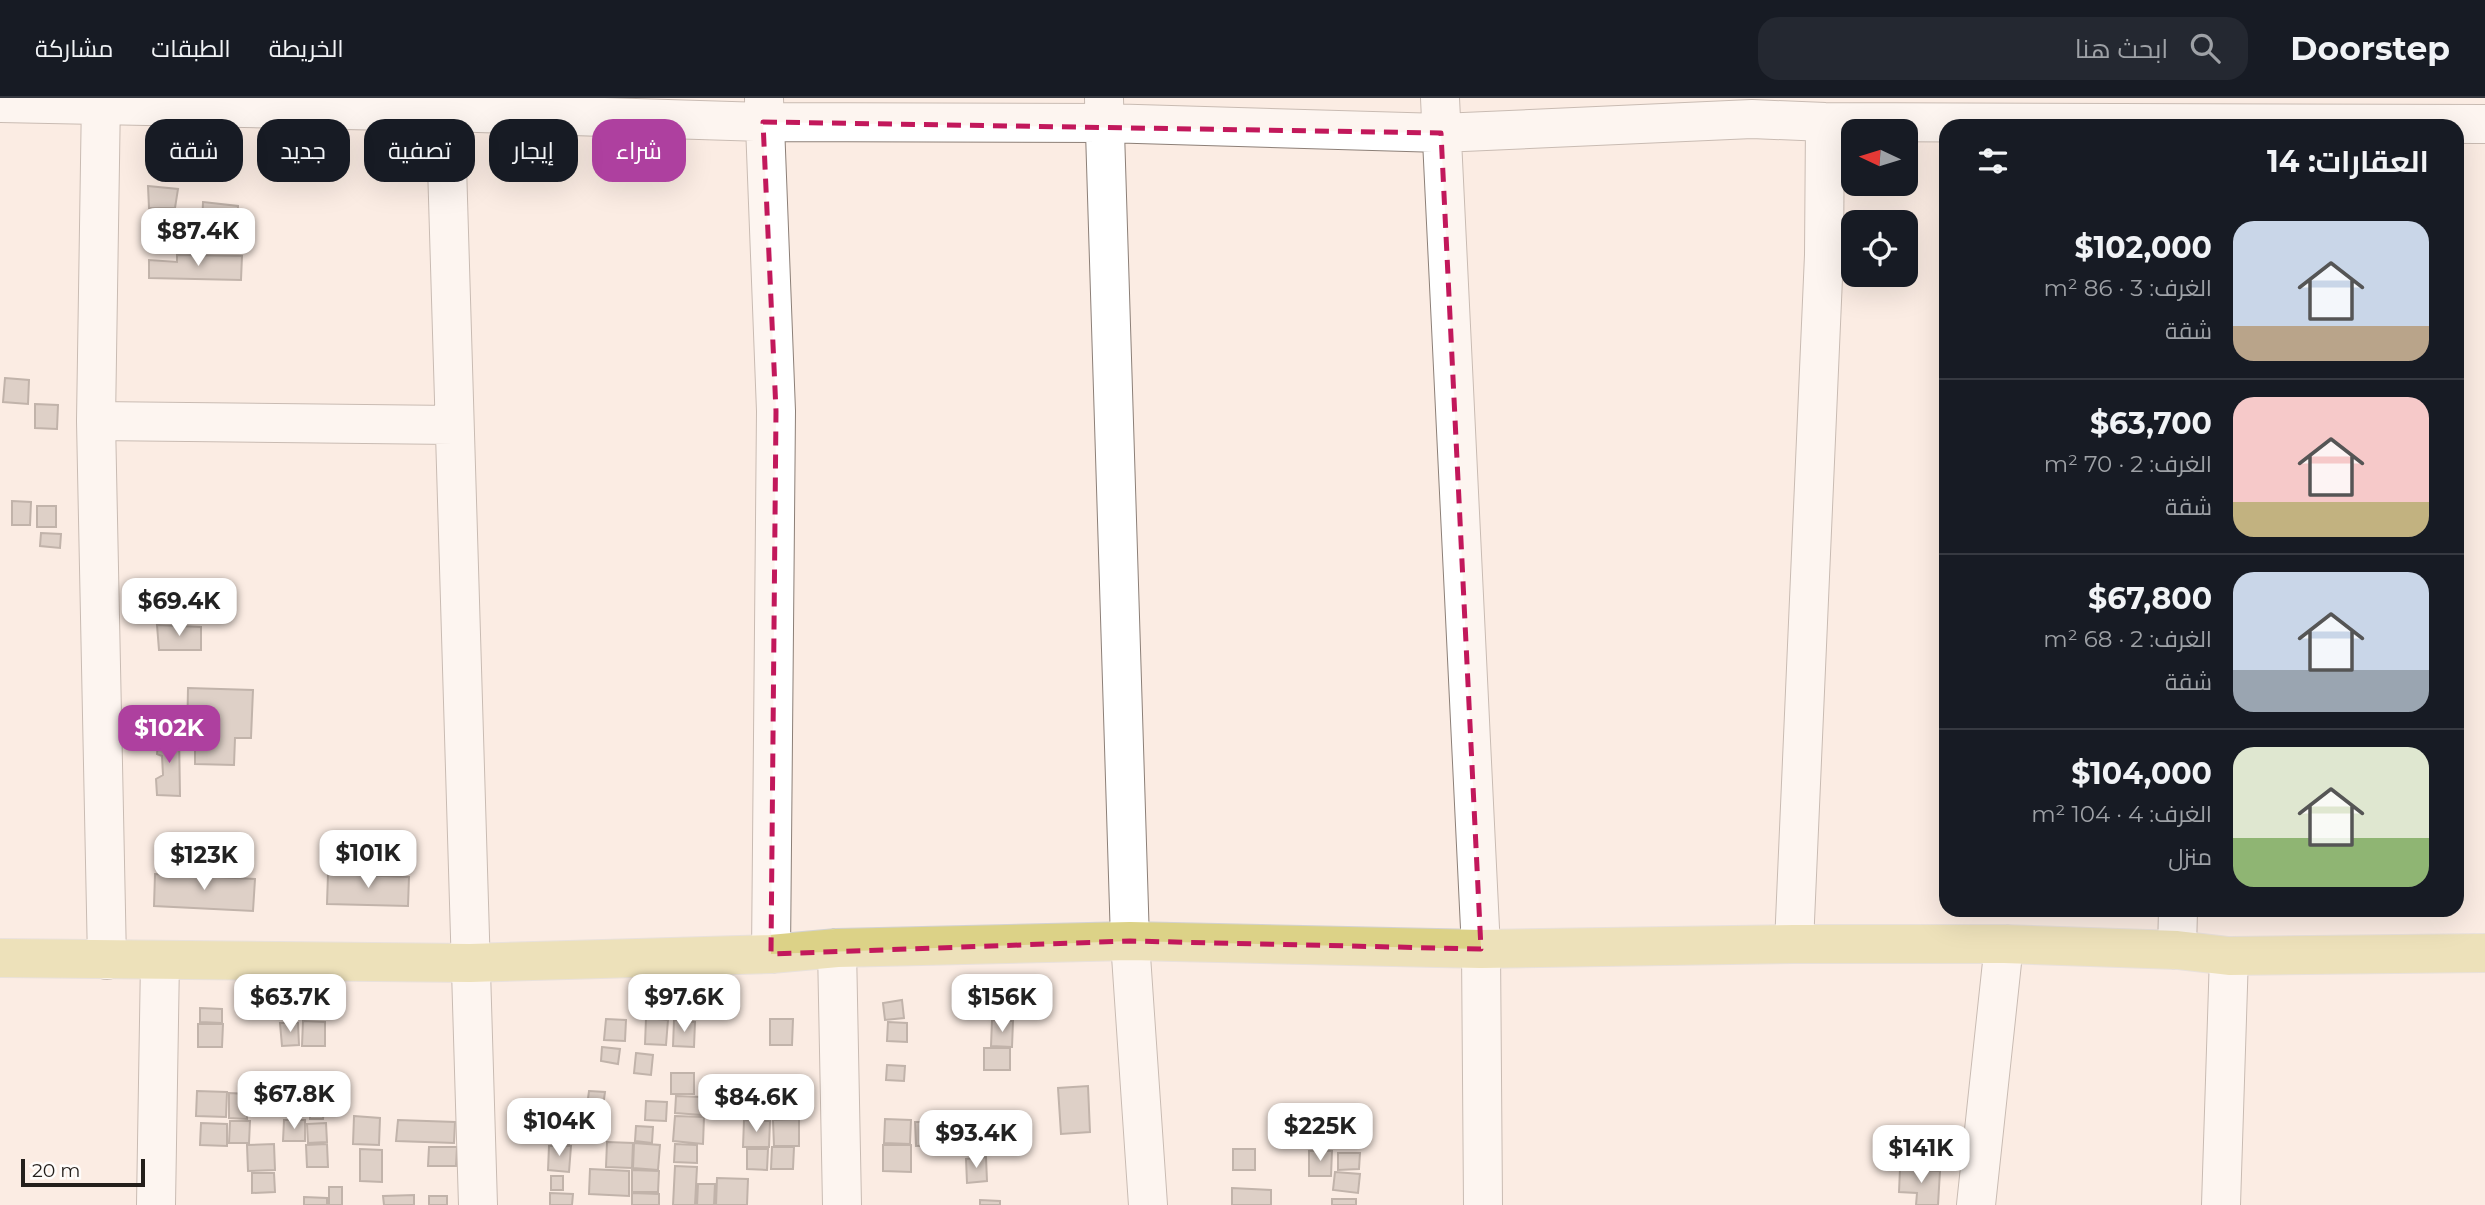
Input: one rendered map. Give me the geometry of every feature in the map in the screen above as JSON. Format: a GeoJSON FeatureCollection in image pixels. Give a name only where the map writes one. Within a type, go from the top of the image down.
{"type":"FeatureCollection","features":[{"type":"Feature","properties":{"kind":"main road"},"geometry":{"type":"LineString","coordinates":[[0,958],[470,963],[771,954],[837,948],[1130,941],[1481,949],[2004,944],[2177,950],[2229,956],[2485,953]]}},
{"type":"Feature","properties":{"kind":"street"},"geometry":{"type":"LineString","coordinates":[[101,102],[96,421],[107,960]]}},
{"type":"Feature","properties":{"kind":"street"},"geometry":{"type":"LineString","coordinates":[[0,103],[1441,115],[1752,109],[1825,122],[2082,110],[2147,119]]}},
{"type":"Feature","properties":{"kind":"street"},"geometry":{"type":"LineString","coordinates":[[445,105],[478,1205]]}},
{"type":"Feature","properties":{"kind":"street"},"geometry":{"type":"LineString","coordinates":[[764,110],[776,411],[771,954]]}},
{"type":"Feature","properties":{"kind":"street"},"geometry":{"type":"LineString","coordinates":[[1104,111],[1130,941],[1148,1205]]}},
{"type":"Feature","properties":{"kind":"street"},"geometry":{"type":"LineString","coordinates":[[1441,115],[1481,949],[1483,1205]]}},
{"type":"Feature","properties":{"kind":"street"},"geometry":{"type":"LineString","coordinates":[[1794,944],[1824,255],[1825,122]]}},
{"type":"Feature","properties":{"kind":"street"},"geometry":{"type":"LineString","coordinates":[[2464,124],[2485,124]]}},
{"type":"Feature","properties":{"kind":"street"},"geometry":{"type":"LineString","coordinates":[[96,421],[453,425]]}},
{"type":"Feature","properties":{"kind":"street"},"geometry":{"type":"LineString","coordinates":[[2177,950],[2178,917]]}},
{"type":"Feature","properties":{"kind":"street"},"geometry":{"type":"LineString","coordinates":[[1976,1205],[2004,944]]}},
{"type":"Feature","properties":{"kind":"street"},"geometry":{"type":"LineString","coordinates":[[837,948],[842,1205]]}},
{"type":"Feature","properties":{"kind":"street"},"geometry":{"type":"LineString","coordinates":[[2221,1205],[2229,956]]}},
{"type":"Feature","properties":{"kind":"street"},"geometry":{"type":"LineString","coordinates":[[156,1205],[160,960]]}},
{"type":"Feature","properties":{"kind":"highlighted area"},"geometry":{"type":"Polygon","coordinates":[[[763,122],[1441,133],[1481,949],[1130,941],[771,954],[776,411],[763,122]]]}},
{"type":"Feature","properties":{"kind":"building"},"geometry":{"type":"Polygon","coordinates":[[[148,186],[178,189],[175,208],[149,208],[148,186]]]}},
{"type":"Feature","properties":{"kind":"building"},"geometry":{"type":"Polygon","coordinates":[[[203,202],[238,206],[237,229],[202,227],[203,202]]]}},
{"type":"Feature","properties":{"kind":"building"},"geometry":{"type":"Polygon","coordinates":[[[177,255],[242,256],[241,280],[149,278],[149,260],[177,262],[177,255]]]}},
{"type":"Feature","properties":{"kind":"building"},"geometry":{"type":"Polygon","coordinates":[[[5,378],[29,380],[28,404],[3,402],[5,378]]]}},
{"type":"Feature","properties":{"kind":"building"},"geometry":{"type":"Polygon","coordinates":[[[35,404],[58,405],[57,429],[35,428],[35,404]]]}},
{"type":"Feature","properties":{"kind":"building"},"geometry":{"type":"Polygon","coordinates":[[[12,501],[31,502],[30,525],[12,525],[12,501]]]}},
{"type":"Feature","properties":{"kind":"building"},"geometry":{"type":"Polygon","coordinates":[[[37,506],[56,506],[56,527],[37,527],[37,506]]]}},
{"type":"Feature","properties":{"kind":"building"},"geometry":{"type":"Polygon","coordinates":[[[41,533],[61,534],[60,548],[40,546],[41,533]]]}},
{"type":"Feature","properties":{"kind":"building"},"geometry":{"type":"Polygon","coordinates":[[[157,625],[201,627],[201,650],[159,650],[157,625]]]}},
{"type":"Feature","properties":{"kind":"building"},"geometry":{"type":"Polygon","coordinates":[[[188,688],[253,690],[251,738],[235,738],[234,765],[195,764],[195,742],[187,742],[188,688]]]}},
{"type":"Feature","properties":{"kind":"building"},"geometry":{"type":"Polygon","coordinates":[[[159,732],[179,734],[180,796],[157,795],[156,779],[163,775],[162,756],[157,754],[159,732]]]}},
{"type":"Feature","properties":{"kind":"building"},"geometry":{"type":"Polygon","coordinates":[[[155,874],[255,879],[253,911],[154,906],[155,874]]]}},
{"type":"Feature","properties":{"kind":"building"},"geometry":{"type":"Polygon","coordinates":[[[328,874],[409,877],[408,906],[327,904],[328,874]]]}},
{"type":"Feature","properties":{"kind":"building"},"geometry":{"type":"Polygon","coordinates":[[[902,1000],[904,1018],[885,1020],[883,1003],[902,1000]]]}},
{"type":"Feature","properties":{"kind":"building"},"geometry":{"type":"Polygon","coordinates":[[[200,1008],[222,1009],[222,1023],[200,1022],[200,1008]]]}},
{"type":"Feature","properties":{"kind":"building"},"geometry":{"type":"Polygon","coordinates":[[[646,1018],[668,1020],[666,1045],[645,1044],[646,1018]]]}},
{"type":"Feature","properties":{"kind":"building"},"geometry":{"type":"Polygon","coordinates":[[[606,1019],[626,1020],[625,1041],[604,1040],[606,1019]]]}},
{"type":"Feature","properties":{"kind":"building"},"geometry":{"type":"Polygon","coordinates":[[[770,1019],[793,1019],[792,1045],[770,1045],[770,1019]]]}},
{"type":"Feature","properties":{"kind":"building"},"geometry":{"type":"Polygon","coordinates":[[[674,1020],[695,1022],[694,1047],[673,1046],[674,1020]]]}},
{"type":"Feature","properties":{"kind":"building"},"geometry":{"type":"Polygon","coordinates":[[[992,1020],[1013,1021],[1012,1047],[991,1046],[992,1020]]]}},
{"type":"Feature","properties":{"kind":"building"},"geometry":{"type":"Polygon","coordinates":[[[303,1021],[325,1022],[325,1046],[302,1046],[303,1021]]]}},
{"type":"Feature","properties":{"kind":"building"},"geometry":{"type":"Polygon","coordinates":[[[888,1022],[907,1023],[907,1042],[887,1041],[888,1022]]]}},
{"type":"Feature","properties":{"kind":"building"},"geometry":{"type":"Polygon","coordinates":[[[280,1023],[298,1023],[299,1045],[282,1046],[280,1023]]]}},
{"type":"Feature","properties":{"kind":"building"},"geometry":{"type":"Polygon","coordinates":[[[198,1024],[223,1024],[222,1047],[198,1047],[198,1024]]]}},
{"type":"Feature","properties":{"kind":"building"},"geometry":{"type":"Polygon","coordinates":[[[602,1047],[620,1049],[618,1064],[601,1061],[602,1047]]]}},
{"type":"Feature","properties":{"kind":"building"},"geometry":{"type":"Polygon","coordinates":[[[984,1048],[1010,1048],[1010,1070],[984,1070],[984,1048]]]}},
{"type":"Feature","properties":{"kind":"building"},"geometry":{"type":"Polygon","coordinates":[[[636,1053],[653,1055],[651,1075],[634,1073],[636,1053]]]}},
{"type":"Feature","properties":{"kind":"building"},"geometry":{"type":"Polygon","coordinates":[[[887,1065],[905,1066],[904,1081],[886,1080],[887,1065]]]}},
{"type":"Feature","properties":{"kind":"building"},"geometry":{"type":"Polygon","coordinates":[[[671,1073],[694,1073],[694,1094],[671,1094],[671,1073]]]}},
{"type":"Feature","properties":{"kind":"building"},"geometry":{"type":"Polygon","coordinates":[[[1088,1086],[1090,1132],[1061,1134],[1058,1088],[1088,1086]]]}},
{"type":"Feature","properties":{"kind":"building"},"geometry":{"type":"Polygon","coordinates":[[[197,1091],[227,1092],[226,1117],[196,1116],[197,1091]]]}},
{"type":"Feature","properties":{"kind":"building"},"geometry":{"type":"Polygon","coordinates":[[[589,1091],[605,1092],[603,1107],[587,1106],[589,1091]]]}},
{"type":"Feature","properties":{"kind":"building"},"geometry":{"type":"Polygon","coordinates":[[[229,1093],[248,1094],[247,1119],[229,1118],[229,1093]]]}},
{"type":"Feature","properties":{"kind":"building"},"geometry":{"type":"Polygon","coordinates":[[[676,1096],[702,1097],[702,1115],[675,1113],[676,1096]]]}},
{"type":"Feature","properties":{"kind":"building"},"geometry":{"type":"Polygon","coordinates":[[[310,1099],[325,1100],[323,1119],[310,1119],[310,1099]]]}},
{"type":"Feature","properties":{"kind":"building"},"geometry":{"type":"Polygon","coordinates":[[[646,1101],[667,1102],[666,1121],[645,1120],[646,1101]]]}},
{"type":"Feature","properties":{"kind":"building"},"geometry":{"type":"Polygon","coordinates":[[[545,1112],[571,1114],[569,1144],[543,1142],[545,1112]]]}},
{"type":"Feature","properties":{"kind":"building"},"geometry":{"type":"Polygon","coordinates":[[[354,1116],[380,1118],[379,1145],[353,1144],[354,1116]]]}},
{"type":"Feature","properties":{"kind":"building"},"geometry":{"type":"Polygon","coordinates":[[[675,1116],[704,1117],[703,1144],[673,1141],[675,1116]]]}},
{"type":"Feature","properties":{"kind":"building"},"geometry":{"type":"Polygon","coordinates":[[[989,1116],[1008,1116],[1008,1122],[1026,1122],[1026,1140],[1011,1140],[1011,1150],[990,1150],[989,1116]]]}},
{"type":"Feature","properties":{"kind":"building"},"geometry":{"type":"Polygon","coordinates":[[[799,1119],[799,1146],[774,1146],[773,1120],[799,1119]]]}},
{"type":"Feature","properties":{"kind":"building"},"geometry":{"type":"Polygon","coordinates":[[[885,1119],[911,1120],[910,1144],[884,1143],[885,1119]]]}},
{"type":"Feature","properties":{"kind":"building"},"geometry":{"type":"Polygon","coordinates":[[[284,1120],[305,1120],[305,1141],[283,1141],[284,1120]]]}},
{"type":"Feature","properties":{"kind":"building"},"geometry":{"type":"Polygon","coordinates":[[[398,1120],[455,1122],[454,1143],[396,1141],[398,1120]]]}},
{"type":"Feature","properties":{"kind":"building"},"geometry":{"type":"Polygon","coordinates":[[[744,1120],[770,1121],[769,1147],[743,1147],[744,1120]]]}},
{"type":"Feature","properties":{"kind":"building"},"geometry":{"type":"Polygon","coordinates":[[[230,1121],[250,1121],[249,1143],[229,1143],[230,1121]]]}},
{"type":"Feature","properties":{"kind":"building"},"geometry":{"type":"Polygon","coordinates":[[[915,1122],[943,1122],[942,1145],[916,1146],[915,1122]]]}},
{"type":"Feature","properties":{"kind":"building"},"geometry":{"type":"Polygon","coordinates":[[[201,1123],[227,1124],[227,1146],[200,1145],[201,1123]]]}},
{"type":"Feature","properties":{"kind":"building"},"geometry":{"type":"Polygon","coordinates":[[[326,1123],[327,1142],[308,1143],[307,1124],[326,1123]]]}},
{"type":"Feature","properties":{"kind":"building"},"geometry":{"type":"Polygon","coordinates":[[[636,1126],[653,1127],[652,1143],[635,1141],[636,1126]]]}},
{"type":"Feature","properties":{"kind":"building"},"geometry":{"type":"Polygon","coordinates":[[[607,1142],[633,1143],[632,1168],[606,1167],[607,1142]]]}},
{"type":"Feature","properties":{"kind":"building"},"geometry":{"type":"Polygon","coordinates":[[[634,1143],[660,1145],[658,1170],[633,1168],[634,1143]]]}},
{"type":"Feature","properties":{"kind":"building"},"geometry":{"type":"Polygon","coordinates":[[[274,1144],[275,1170],[248,1171],[247,1145],[274,1144]]]}},
{"type":"Feature","properties":{"kind":"building"},"geometry":{"type":"Polygon","coordinates":[[[327,1144],[328,1167],[307,1167],[306,1145],[327,1144]]]}},
{"type":"Feature","properties":{"kind":"building"},"geometry":{"type":"Polygon","coordinates":[[[675,1144],[697,1145],[697,1163],[674,1162],[675,1144]]]}},
{"type":"Feature","properties":{"kind":"building"},"geometry":{"type":"Polygon","coordinates":[[[883,1145],[911,1145],[911,1172],[883,1171],[883,1145]]]}},
{"type":"Feature","properties":{"kind":"building"},"geometry":{"type":"Polygon","coordinates":[[[549,1146],[571,1146],[569,1172],[548,1170],[549,1146]]]}},
{"type":"Feature","properties":{"kind":"building"},"geometry":{"type":"Polygon","coordinates":[[[429,1147],[457,1147],[456,1166],[428,1166],[429,1147]]]}},
{"type":"Feature","properties":{"kind":"building"},"geometry":{"type":"Polygon","coordinates":[[[772,1147],[794,1147],[793,1169],[771,1169],[772,1147]]]}},
{"type":"Feature","properties":{"kind":"building"},"geometry":{"type":"Polygon","coordinates":[[[360,1149],[382,1150],[382,1182],[360,1181],[360,1149]]]}},
{"type":"Feature","properties":{"kind":"building"},"geometry":{"type":"Polygon","coordinates":[[[747,1149],[768,1149],[767,1170],[747,1169],[747,1149]]]}},
{"type":"Feature","properties":{"kind":"building"},"geometry":{"type":"Polygon","coordinates":[[[1233,1149],[1255,1149],[1255,1170],[1233,1170],[1233,1149]]]}},
{"type":"Feature","properties":{"kind":"building"},"geometry":{"type":"Polygon","coordinates":[[[1309,1151],[1332,1151],[1331,1176],[1309,1176],[1309,1151]]]}},
{"type":"Feature","properties":{"kind":"building"},"geometry":{"type":"Polygon","coordinates":[[[1338,1153],[1360,1153],[1359,1169],[1338,1170],[1338,1153]]]}},
{"type":"Feature","properties":{"kind":"building"},"geometry":{"type":"Polygon","coordinates":[[[986,1157],[987,1181],[967,1183],[966,1159],[986,1157]]]}},
{"type":"Feature","properties":{"kind":"building"},"geometry":{"type":"Polygon","coordinates":[[[675,1166],[697,1167],[695,1205],[673,1205],[675,1166]]]}},
{"type":"Feature","properties":{"kind":"building"},"geometry":{"type":"Polygon","coordinates":[[[590,1169],[629,1171],[629,1196],[589,1194],[590,1169]]]}},
{"type":"Feature","properties":{"kind":"building"},"geometry":{"type":"Polygon","coordinates":[[[1900,1169],[1940,1171],[1938,1205],[1916,1205],[1917,1193],[1899,1192],[1900,1169]]]}},
{"type":"Feature","properties":{"kind":"building"},"geometry":{"type":"Polygon","coordinates":[[[632,1170],[659,1171],[658,1192],[632,1192],[632,1170]]]}},
{"type":"Feature","properties":{"kind":"building"},"geometry":{"type":"Polygon","coordinates":[[[1335,1172],[1360,1174],[1358,1193],[1333,1190],[1335,1172]]]}},
{"type":"Feature","properties":{"kind":"building"},"geometry":{"type":"Polygon","coordinates":[[[252,1173],[274,1173],[275,1192],[252,1193],[252,1173]]]}},
{"type":"Feature","properties":{"kind":"building"},"geometry":{"type":"Polygon","coordinates":[[[551,1176],[563,1176],[563,1190],[551,1190],[551,1176]]]}},
{"type":"Feature","properties":{"kind":"building"},"geometry":{"type":"Polygon","coordinates":[[[717,1178],[748,1179],[747,1205],[716,1205],[717,1178]]]}},
{"type":"Feature","properties":{"kind":"building"},"geometry":{"type":"Polygon","coordinates":[[[698,1184],[715,1184],[714,1205],[697,1205],[698,1184]]]}},
{"type":"Feature","properties":{"kind":"building"},"geometry":{"type":"Polygon","coordinates":[[[329,1187],[342,1187],[342,1205],[329,1205],[329,1187]]]}},
{"type":"Feature","properties":{"kind":"building"},"geometry":{"type":"Polygon","coordinates":[[[1232,1188],[1271,1190],[1271,1205],[1232,1205],[1232,1188]]]}},
{"type":"Feature","properties":{"kind":"building"},"geometry":{"type":"Polygon","coordinates":[[[550,1193],[573,1194],[572,1205],[550,1205],[550,1193]]]}},
{"type":"Feature","properties":{"kind":"building"},"geometry":{"type":"Polygon","coordinates":[[[632,1193],[659,1194],[659,1205],[632,1205],[632,1193]]]}},
{"type":"Feature","properties":{"kind":"building"},"geometry":{"type":"Polygon","coordinates":[[[414,1195],[414,1205],[384,1205],[383,1196],[414,1195]]]}},
{"type":"Feature","properties":{"kind":"building"},"geometry":{"type":"Polygon","coordinates":[[[429,1196],[447,1196],[447,1205],[429,1205],[429,1196]]]}},
{"type":"Feature","properties":{"kind":"building"},"geometry":{"type":"Polygon","coordinates":[[[304,1197],[327,1198],[327,1205],[304,1205],[304,1197]]]}},
{"type":"Feature","properties":{"kind":"building"},"geometry":{"type":"Polygon","coordinates":[[[1332,1199],[1356,1199],[1356,1205],[1332,1205],[1332,1199]]]}},
{"type":"Feature","properties":{"kind":"building"},"geometry":{"type":"Polygon","coordinates":[[[980,1200],[1000,1201],[1000,1205],[980,1205],[980,1200]]]}}]}
